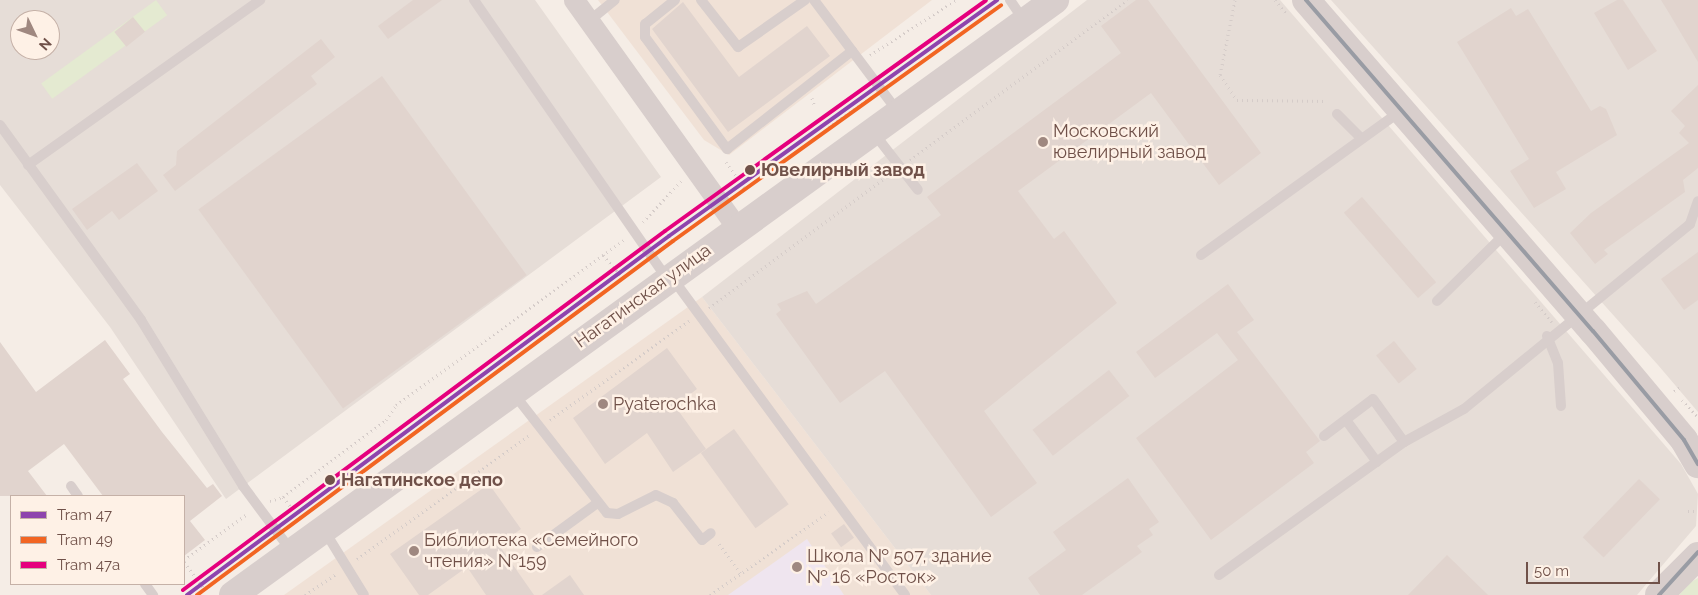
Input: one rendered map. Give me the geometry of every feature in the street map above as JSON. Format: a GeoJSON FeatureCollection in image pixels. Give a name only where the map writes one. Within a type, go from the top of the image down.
{"type":"FeatureCollection","features":[{"type":"Feature","properties":{"kind":"street"},"geometry":{"type":"LineString","coordinates":[[574,0],[737,228]]}},
{"type":"Feature","properties":{"kind":"street","name":"Нагатинская улица"},"geometry":{"type":"LineString","coordinates":[[234,595],[293,553],[312,525],[514,393],[669,277],[899,112],[1017,11],[1055,0]]}},
{"type":"Feature","properties":{"kind":"street"},"geometry":{"type":"LineString","coordinates":[[1306,0],[1691,445],[1698,464]]}},
{"type":"Feature","properties":{"kind":"street"},"geometry":{"type":"LineString","coordinates":[[1659,595],[1697,555]]}},
{"type":"Feature","properties":{"kind":"lane"},"geometry":{"type":"LineString","coordinates":[[28,165],[260,0]]}},
{"type":"Feature","properties":{"kind":"lane"},"geometry":{"type":"LineString","coordinates":[[474,0],[634,232],[700,315],[905,595]]}},
{"type":"Feature","properties":{"kind":"lane"},"geometry":{"type":"LineString","coordinates":[[589,21],[615,0]]}},
{"type":"Feature","properties":{"kind":"lane"},"geometry":{"type":"LineString","coordinates":[[676,0],[645,24],[645,37],[728,149],[852,52]]}},
{"type":"Feature","properties":{"kind":"lane"},"geometry":{"type":"LineString","coordinates":[[701,0],[738,47],[805,0]]}},
{"type":"Feature","properties":{"kind":"lane"},"geometry":{"type":"LineString","coordinates":[[814,0],[859,62],[899,112]]}},
{"type":"Feature","properties":{"kind":"lane"},"geometry":{"type":"LineString","coordinates":[[1201,255],[1401,111]]}},
{"type":"Feature","properties":{"kind":"lane"},"geometry":{"type":"LineString","coordinates":[[1337,114],[1362,139]]}},
{"type":"Feature","properties":{"kind":"lane"},"geometry":{"type":"LineString","coordinates":[[0,125],[141,320],[258,506],[293,553]]}},
{"type":"Feature","properties":{"kind":"lane"},"geometry":{"type":"LineString","coordinates":[[872,131],[918,190]]}},
{"type":"Feature","properties":{"kind":"lane"},"geometry":{"type":"LineString","coordinates":[[1219,575],[1404,442],[1464,409],[1547,336],[1694,225],[1698,201]]}},
{"type":"Feature","properties":{"kind":"lane"},"geometry":{"type":"LineString","coordinates":[[1437,300],[1506,232]]}},
{"type":"Feature","properties":{"kind":"lane"},"geometry":{"type":"LineString","coordinates":[[1547,336],[1558,363],[1561,406]]}},
{"type":"Feature","properties":{"kind":"lane"},"geometry":{"type":"LineString","coordinates":[[514,393],[596,504],[607,513],[618,514],[656,495],[672,503],[702,540],[711,533]]}},
{"type":"Feature","properties":{"kind":"lane"},"geometry":{"type":"LineString","coordinates":[[1324,436],[1373,400],[1404,442]]}},
{"type":"Feature","properties":{"kind":"lane"},"geometry":{"type":"LineString","coordinates":[[1346,420],[1376,462]]}},
{"type":"Feature","properties":{"kind":"lane"},"geometry":{"type":"LineString","coordinates":[[71,486],[77,495]]}},
{"type":"Feature","properties":{"kind":"lane"},"geometry":{"type":"LineString","coordinates":[[538,547],[596,504]]}},
{"type":"Feature","properties":{"kind":"lane"},"geometry":{"type":"LineString","coordinates":[[312,525],[349,566],[364,595]]}},
{"type":"Feature","properties":{"kind":"path"},"geometry":{"type":"LineString","coordinates":[[859,62],[956,0]]}},
{"type":"Feature","properties":{"kind":"path"},"geometry":{"type":"LineString","coordinates":[[305,595],[349,566],[700,315],[1127,0]]}},
{"type":"Feature","properties":{"kind":"path"},"geometry":{"type":"LineString","coordinates":[[1235,0],[1220,75],[1238,100],[1326,101]]}},
{"type":"Feature","properties":{"kind":"path"},"geometry":{"type":"LineString","coordinates":[[829,127],[881,90]]}},
{"type":"Feature","properties":{"kind":"path"},"geometry":{"type":"LineString","coordinates":[[804,103],[820,91]]}},
{"type":"Feature","properties":{"kind":"path"},"geometry":{"type":"LineString","coordinates":[[812,97],[815,107]]}},
{"type":"Feature","properties":{"kind":"path"},"geometry":{"type":"LineString","coordinates":[[726,162],[734,156]]}},
{"type":"Feature","properties":{"kind":"path"},"geometry":{"type":"LineString","coordinates":[[185,560],[258,506],[283,497],[386,420],[396,405],[634,232],[673,187],[712,158],[726,162],[745,189]]}},
{"type":"Feature","properties":{"kind":"path"},"geometry":{"type":"LineString","coordinates":[[603,255],[623,278]]}},
{"type":"Feature","properties":{"kind":"path"},"geometry":{"type":"LineString","coordinates":[[1674,391],[1682,386]]}},
{"type":"Feature","properties":{"kind":"path"},"geometry":{"type":"LineString","coordinates":[[283,497],[312,525]]}},
{"type":"Feature","properties":{"kind":"path"},"geometry":{"type":"LineString","coordinates":[[710,595],[840,504]]}},
{"type":"Feature","properties":{"kind":"path"},"geometry":{"type":"LineString","coordinates":[[1688,511],[1698,511]]}},
{"type":"Feature","properties":{"kind":"path"},"geometry":{"type":"LineString","coordinates":[[711,533],[741,574]]}},
{"type":"Feature","properties":{"kind":"path"},"geometry":{"type":"LineString","coordinates":[[185,562],[204,589]]}},
{"type":"Feature","properties":{"kind":"shaded area"},"geometry":{"type":"Polygon","coordinates":[[[0,0],[535,0],[661,177],[226,499],[110,327],[0,185],[0,0]]]}},
{"type":"Feature","properties":{"kind":"shaded area"},"geometry":{"type":"Polygon","coordinates":[[[598,0],[932,0],[729,155],[704,140],[598,0]]]}},
{"type":"Feature","properties":{"kind":"shaded area"},"geometry":{"type":"Polygon","coordinates":[[[1087,0],[1280,0],[1681,464],[1698,494],[1696,526],[1637,595],[931,595],[702,297],[1087,0]]]}},
{"type":"Feature","properties":{"kind":"shaded area"},"geometry":{"type":"Polygon","coordinates":[[[1331,0],[1698,0],[1698,412],[1658,365],[1331,0]]]}},
{"type":"Feature","properties":{"kind":"shaded area"},"geometry":{"type":"Polygon","coordinates":[[[702,297],[931,595],[284,595],[702,297]]]}},
{"type":"Feature","properties":{"kind":"shaded area","name":"Школа № 507, здание № 16 «Росток»"},"geometry":{"type":"Polygon","coordinates":[[[807,539],[844,595],[728,595],[807,539]]]}},
{"type":"Feature","properties":{"kind":"green space"},"geometry":{"type":"Polygon","coordinates":[[[156,0],[167,15],[52,99],[41,83],[156,0]]]}},
{"type":"Feature","properties":{"kind":"green space"},"geometry":{"type":"Polygon","coordinates":[[[1698,578],[1698,595],[1679,595],[1691,582],[1698,578]]]}},
{"type":"Feature","properties":{"kind":"building"},"geometry":{"type":"Polygon","coordinates":[[[413,0],[442,0],[388,39],[378,26],[413,0]]]}},
{"type":"Feature","properties":{"kind":"building"},"geometry":{"type":"Polygon","coordinates":[[[1136,0],[1148,0],[1261,153],[1219,185],[1151,93],[1018,191],[1054,239],[1064,231],[1117,303],[984,411],[1037,483],[991,517],[885,371],[840,403],[776,314],[781,310],[777,304],[807,291],[816,304],[941,215],[927,197],[1121,53],[1101,26],[1136,0]]]}},
{"type":"Feature","properties":{"kind":"building"},"geometry":{"type":"Polygon","coordinates":[[[1617,0],[1623,0],[1657,51],[1628,70],[1594,13],[1617,0]]]}},
{"type":"Feature","properties":{"kind":"building"},"geometry":{"type":"Polygon","coordinates":[[[1661,0],[1698,0],[1698,62],[1669,13],[1661,0]]]}},
{"type":"Feature","properties":{"kind":"building"},"geometry":{"type":"Polygon","coordinates":[[[683,2],[739,77],[807,26],[830,56],[728,132],[652,29],[683,2]]]}},
{"type":"Feature","properties":{"kind":"building"},"geometry":{"type":"Polygon","coordinates":[[[1511,8],[1516,16],[1528,9],[1591,111],[1600,106],[1606,109],[1617,135],[1556,172],[1566,189],[1534,208],[1510,171],[1529,159],[1457,42],[1511,8]]]}},
{"type":"Feature","properties":{"kind":"building"},"geometry":{"type":"Polygon","coordinates":[[[133,17],[145,32],[126,47],[114,32],[133,17]]]}},
{"type":"Feature","properties":{"kind":"building"},"geometry":{"type":"Polygon","coordinates":[[[321,39],[335,57],[311,76],[317,84],[175,191],[163,175],[176,165],[177,151],[321,39]]]}},
{"type":"Feature","properties":{"kind":"building"},"geometry":{"type":"Polygon","coordinates":[[[382,76],[527,275],[343,408],[198,209],[382,76]]]}},
{"type":"Feature","properties":{"kind":"building"},"geometry":{"type":"Polygon","coordinates":[[[1698,85],[1698,168],[1683,180],[1685,192],[1604,250],[1608,254],[1595,264],[1570,233],[1591,213],[1689,143],[1679,133],[1685,126],[1671,111],[1698,85]]]}},
{"type":"Feature","properties":{"kind":"building"},"geometry":{"type":"Polygon","coordinates":[[[137,163],[158,191],[119,220],[112,211],[87,230],[72,209],[137,163]]]}},
{"type":"Feature","properties":{"kind":"building"},"geometry":{"type":"Polygon","coordinates":[[[1362,197],[1436,282],[1418,298],[1344,213],[1362,197]]]}},
{"type":"Feature","properties":{"kind":"building"},"geometry":{"type":"Polygon","coordinates":[[[1698,252],[1698,300],[1684,310],[1661,279],[1698,252]]]}},
{"type":"Feature","properties":{"kind":"building"},"geometry":{"type":"Polygon","coordinates":[[[1228,284],[1254,320],[1237,332],[1320,441],[1306,452],[1314,463],[1211,540],[1136,438],[1238,360],[1217,333],[1155,378],[1136,352],[1228,284]]]}},
{"type":"Feature","properties":{"kind":"building"},"geometry":{"type":"Polygon","coordinates":[[[105,340],[130,374],[123,379],[162,432],[207,488],[213,484],[222,496],[190,521],[205,540],[185,555],[185,495],[102,495],[64,444],[28,471],[46,495],[0,496],[0,342],[36,392],[105,340]]]}},
{"type":"Feature","properties":{"kind":"building"},"geometry":{"type":"Polygon","coordinates":[[[1394,341],[1417,369],[1399,383],[1376,355],[1394,341]]]}},
{"type":"Feature","properties":{"kind":"building"},"geometry":{"type":"Polygon","coordinates":[[[667,348],[697,389],[675,406],[706,449],[673,472],[647,433],[605,464],[573,418],[667,348]]]}},
{"type":"Feature","properties":{"kind":"building"},"geometry":{"type":"Polygon","coordinates":[[[1109,370],[1129,396],[1053,456],[1033,430],[1109,370]]]}},
{"type":"Feature","properties":{"kind":"building"},"geometry":{"type":"Polygon","coordinates":[[[734,429],[789,504],[755,528],[701,453],[734,429]]]}},
{"type":"Feature","properties":{"kind":"building"},"geometry":{"type":"Polygon","coordinates":[[[1128,478],[1159,522],[1149,529],[1153,535],[1137,546],[1142,552],[1082,595],[1040,595],[1028,578],[1066,550],[1053,532],[1128,478]]]}},
{"type":"Feature","properties":{"kind":"building"},"geometry":{"type":"Polygon","coordinates":[[[1639,479],[1660,499],[1604,557],[1583,537],[1639,479]]]}},
{"type":"Feature","properties":{"kind":"building"},"geometry":{"type":"Polygon","coordinates":[[[489,484],[521,529],[499,545],[534,595],[486,595],[467,567],[428,595],[419,595],[390,554],[489,484]]]}},
{"type":"Feature","properties":{"kind":"building"},"geometry":{"type":"Polygon","coordinates":[[[844,524],[854,538],[841,547],[831,533],[844,524]]]}},
{"type":"Feature","properties":{"kind":"building"},"geometry":{"type":"Polygon","coordinates":[[[1447,555],[1488,595],[1408,595],[1447,555]]]}},
{"type":"Feature","properties":{"kind":"building"},"geometry":{"type":"Polygon","coordinates":[[[570,575],[584,595],[542,595],[570,575]]]}},
{"type":"Feature","properties":{"kind":"tram line","name":"47а"},"geometry":{"type":"LineString","coordinates":[[183,590],[665,231],[986,0]]}},
{"type":"Feature","properties":{"kind":"tram line","name":"47"},"geometry":{"type":"LineString","coordinates":[[187,595],[669,236],[997,0]]}},
{"type":"Feature","properties":{"kind":"tram line","name":"49"},"geometry":{"type":"LineString","coordinates":[[197,595],[673,241],[1001,5]]}},
{"type":"Feature","properties":{"kind":"transit line"},"geometry":{"type":"LineString","coordinates":[[1306,0],[1593,331],[1684,440],[1698,464]]}},
{"type":"Feature","properties":{"kind":"transit line"},"geometry":{"type":"LineString","coordinates":[[1659,595],[1698,552]]}},
{"type":"Feature","properties":{"kind":"place","name":"Московский ювелирный завод"},"geometry":{"type":"Point","coordinates":[1043,142]}},
{"type":"Feature","properties":{"kind":"place","name":"Ювелирный завод"},"geometry":{"type":"Point","coordinates":[750,170]}},
{"type":"Feature","properties":{"kind":"place","name":"Pyaterochka"},"geometry":{"type":"Point","coordinates":[603,404]}},
{"type":"Feature","properties":{"kind":"place","name":"Нагатинское депо"},"geometry":{"type":"Point","coordinates":[330,480]}},
{"type":"Feature","properties":{"kind":"place","name":"Библиотека «Семейного чтения» №159"},"geometry":{"type":"Point","coordinates":[414,551]}},
{"type":"Feature","properties":{"kind":"place","name":"Школа № 507, здание № 16 «Росток»"},"geometry":{"type":"Point","coordinates":[797,567]}}]}
